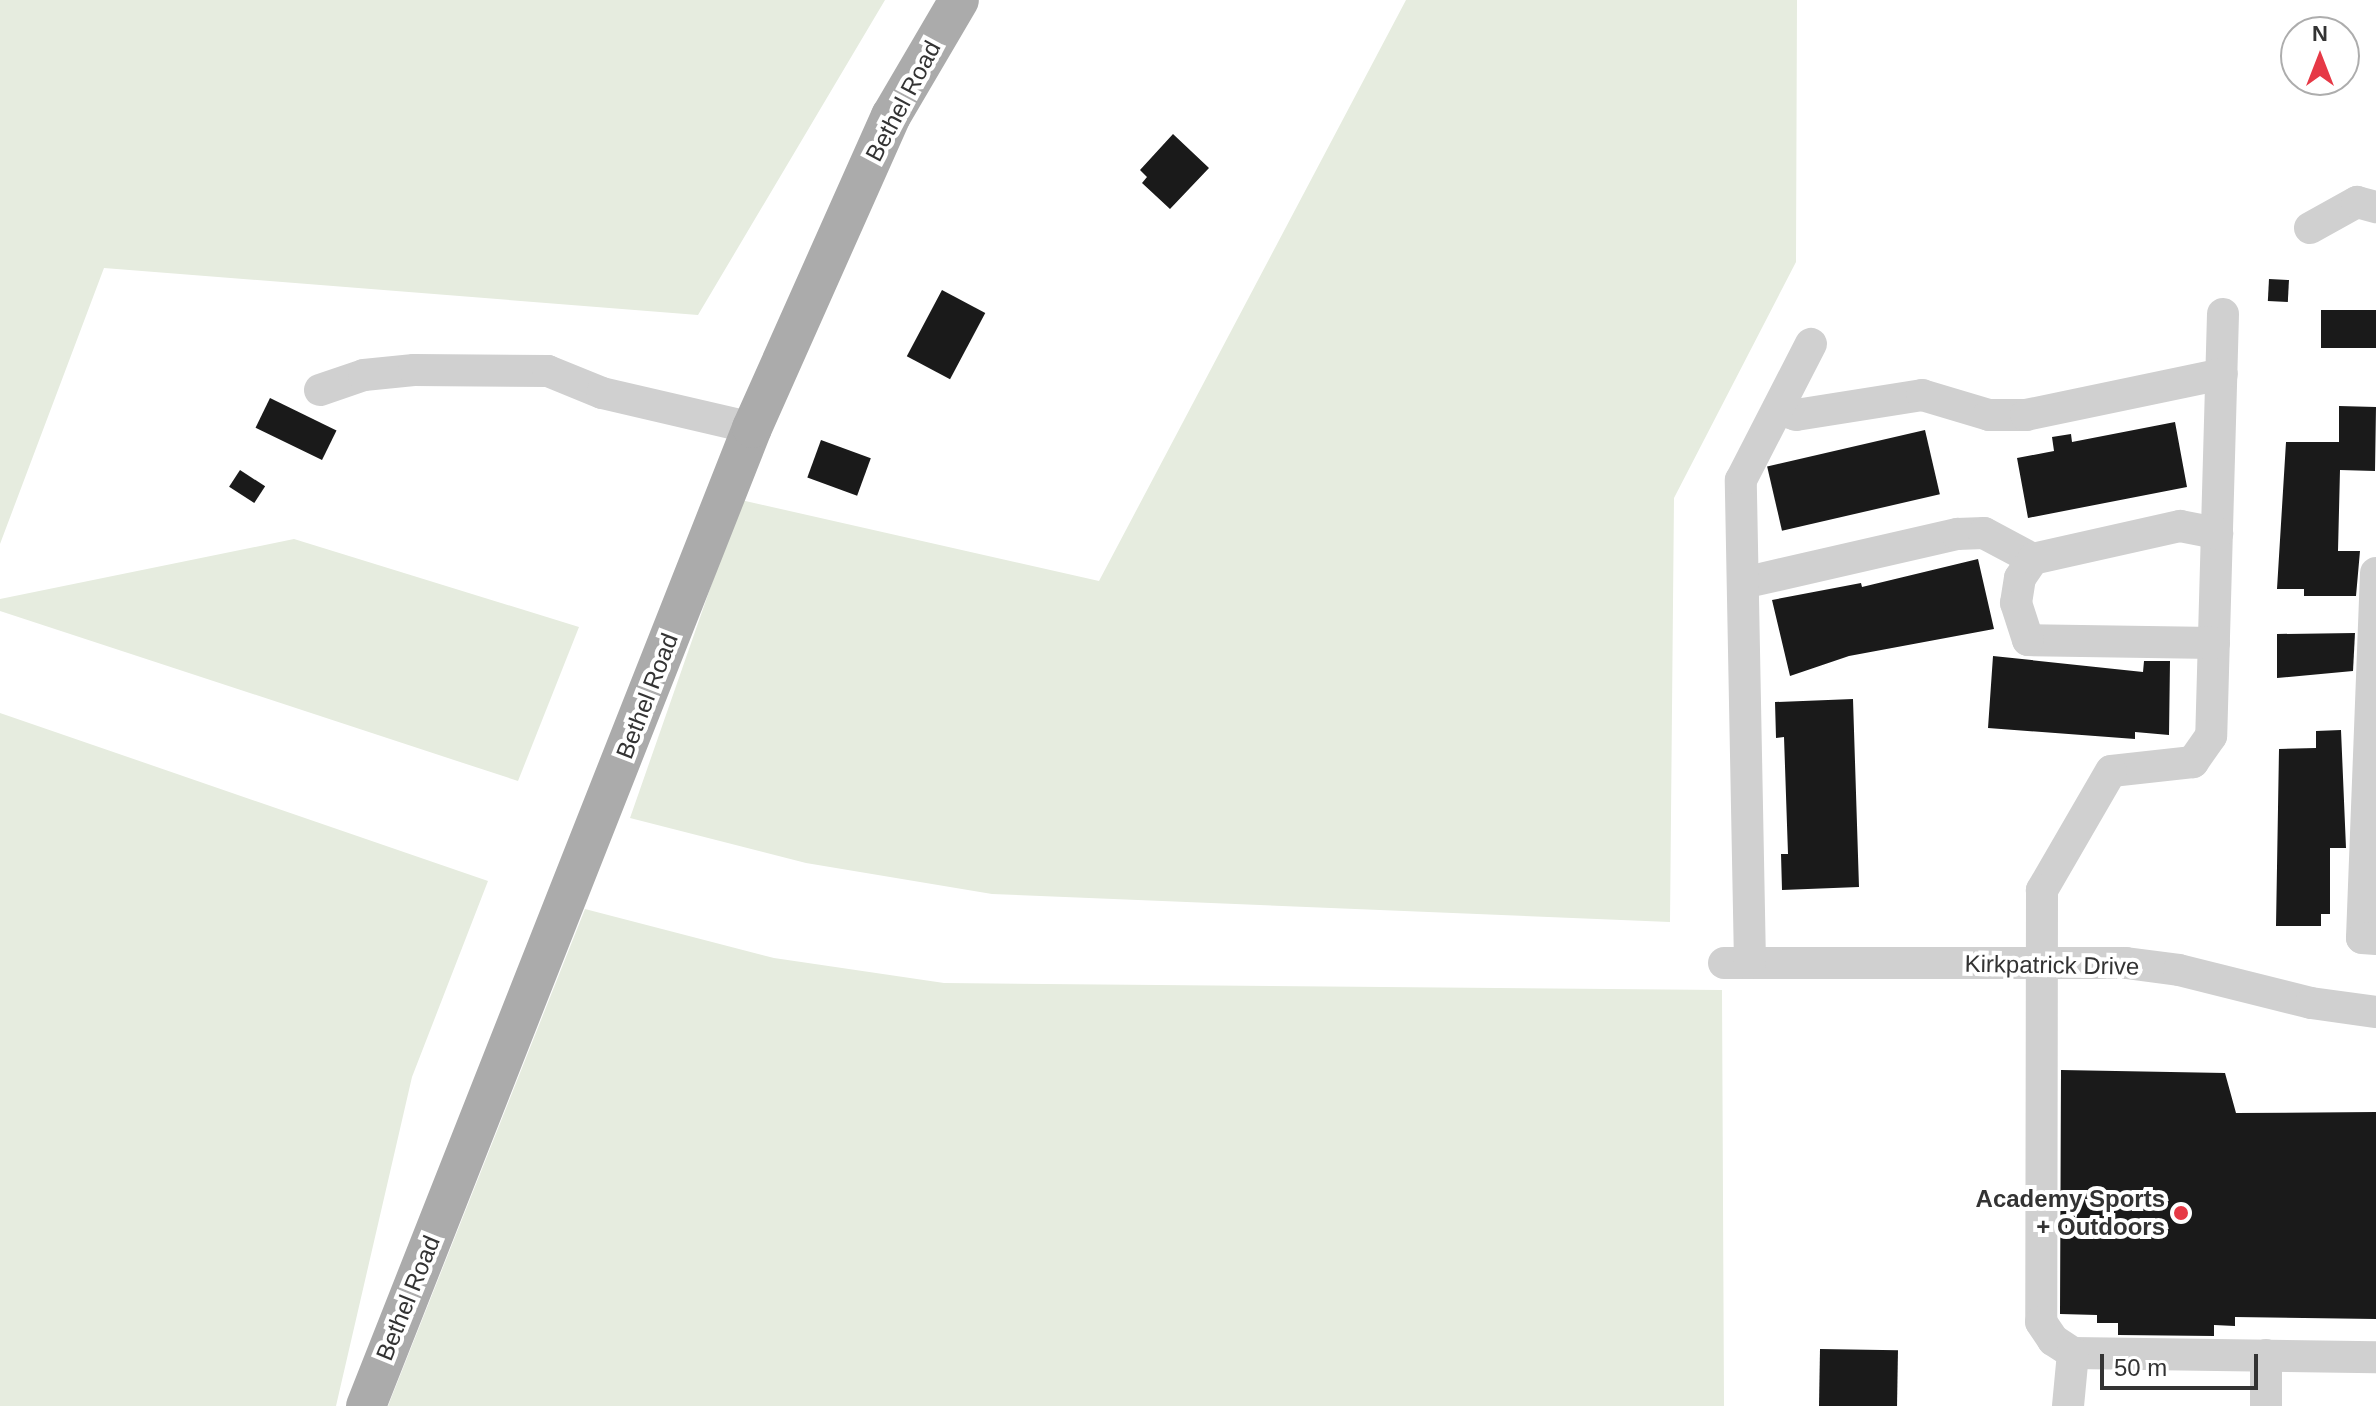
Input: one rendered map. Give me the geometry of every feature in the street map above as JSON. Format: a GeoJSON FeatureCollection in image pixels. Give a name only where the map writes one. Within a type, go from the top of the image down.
{"type":"FeatureCollection","features":[{"type":"Feature","properties":{"kind":"main road","name":"Bethel Road"},"geometry":{"type":"LineString","coordinates":[[366,1406],[752,428],[891,116],[959,0]]}},
{"type":"Feature","properties":{"kind":"street"},"geometry":{"type":"LineString","coordinates":[[2310,228],[2357,202],[2376,207]]}},
{"type":"Feature","properties":{"kind":"street"},"geometry":{"type":"LineString","coordinates":[[2223,314],[2211,736],[2193,762],[2111,771],[2042,890],[2039,964],[2041,1322],[2053,1340],[2073,1353],[2376,1357]]}},
{"type":"Feature","properties":{"kind":"street"},"geometry":{"type":"LineString","coordinates":[[1811,344],[1741,480],[1743,583],[1957,534],[1984,533],[2033,559],[2180,526],[2217,533]]}},
{"type":"Feature","properties":{"kind":"street"},"geometry":{"type":"LineString","coordinates":[[320,390],[364,375],[414,370],[548,371],[602,393],[752,428]]}},
{"type":"Feature","properties":{"kind":"street"},"geometry":{"type":"LineString","coordinates":[[1778,409],[1796,415],[1922,395],[1989,415],[2026,415],[2222,374]]}},
{"type":"Feature","properties":{"kind":"street"},"geometry":{"type":"LineString","coordinates":[[2033,559],[2020,578],[2016,603],[2028,640],[2214,643]]}},
{"type":"Feature","properties":{"kind":"street"},"geometry":{"type":"LineString","coordinates":[[2376,573],[2374,698],[2362,938],[2376,939]]}},
{"type":"Feature","properties":{"kind":"street","name":"Kirkpatrick Drive"},"geometry":{"type":"LineString","coordinates":[[1743,583],[1737,963],[2126,963],[2179,970],[2311,1003],[2376,1012]]}},
{"type":"Feature","properties":{"kind":"street"},"geometry":{"type":"LineString","coordinates":[[2068,1406],[2073,1353]]}},
{"type":"Feature","properties":{"kind":"street"},"geometry":{"type":"LineString","coordinates":[[2266,1355],[2266,1406]]}},
{"type":"Feature","properties":{"kind":"shaded area"},"geometry":{"type":"Polygon","coordinates":[[[0,0],[885,0],[698,315],[104,268],[0,544],[0,0]]]}},
{"type":"Feature","properties":{"kind":"shaded area"},"geometry":{"type":"Polygon","coordinates":[[[1406,0],[1797,0],[1796,262],[1674,498],[1670,922],[992,894],[806,863],[630,818],[741,500],[1099,581],[1406,0]]]}},
{"type":"Feature","properties":{"kind":"shaded area"},"geometry":{"type":"Polygon","coordinates":[[[294,539],[579,627],[518,781],[0,611],[0,599],[294,539]]]}},
{"type":"Feature","properties":{"kind":"shaded area"},"geometry":{"type":"Polygon","coordinates":[[[0,713],[488,881],[412,1077],[336,1406],[0,1406],[0,713]]]}},
{"type":"Feature","properties":{"kind":"shaded area"},"geometry":{"type":"Polygon","coordinates":[[[585,909],[774,958],[944,983],[1722,990],[1724,1406],[388,1406],[585,909]]]}},
{"type":"Feature","properties":{"kind":"building"},"geometry":{"type":"Polygon","coordinates":[[[1173,134],[1209,168],[1170,209],[1142,183],[1147,177],[1140,170],[1173,134]]]}},
{"type":"Feature","properties":{"kind":"building"},"geometry":{"type":"Polygon","coordinates":[[[2269,279],[2289,280],[2288,302],[2268,301],[2269,279]]]}},
{"type":"Feature","properties":{"kind":"building"},"geometry":{"type":"Polygon","coordinates":[[[942,290],[985,313],[950,379],[907,356],[942,290]]]}},
{"type":"Feature","properties":{"kind":"building"},"geometry":{"type":"Polygon","coordinates":[[[2321,310],[2376,310],[2376,348],[2321,348],[2321,310]]]}},
{"type":"Feature","properties":{"kind":"building"},"geometry":{"type":"Polygon","coordinates":[[[270,398],[337,430],[322,460],[256,428],[270,398]]]}},
{"type":"Feature","properties":{"kind":"building"},"geometry":{"type":"Polygon","coordinates":[[[2339,406],[2376,407],[2375,471],[2340,470],[2338,551],[2360,551],[2356,596],[2304,596],[2304,589],[2277,589],[2286,442],[2339,442],[2339,406]]]}},
{"type":"Feature","properties":{"kind":"building"},"geometry":{"type":"Polygon","coordinates":[[[2175,422],[2187,487],[2028,518],[2017,458],[2054,451],[2052,437],[2071,434],[2072,442],[2175,422]]]}},
{"type":"Feature","properties":{"kind":"building"},"geometry":{"type":"Polygon","coordinates":[[[1925,430],[1940,494],[1782,531],[1767,466],[1925,430]]]}},
{"type":"Feature","properties":{"kind":"building"},"geometry":{"type":"Polygon","coordinates":[[[821,440],[871,458],[857,496],[807,478],[821,440]]]}},
{"type":"Feature","properties":{"kind":"building"},"geometry":{"type":"Polygon","coordinates":[[[240,470],[265,486],[254,503],[229,487],[240,470]]]}},
{"type":"Feature","properties":{"kind":"building"},"geometry":{"type":"Polygon","coordinates":[[[1978,559],[1994,629],[1849,656],[1790,676],[1772,600],[1861,583],[1862,587],[1978,559]]]}},
{"type":"Feature","properties":{"kind":"building"},"geometry":{"type":"Polygon","coordinates":[[[2355,633],[2353,671],[2277,678],[2277,634],[2355,633]]]}},
{"type":"Feature","properties":{"kind":"building"},"geometry":{"type":"Polygon","coordinates":[[[1993,656],[2143,672],[2144,661],[2170,661],[2169,735],[2135,732],[2135,739],[1988,728],[1993,656]]]}},
{"type":"Feature","properties":{"kind":"building"},"geometry":{"type":"Polygon","coordinates":[[[1853,699],[1859,887],[1782,890],[1781,854],[1788,854],[1784,737],[1776,738],[1775,702],[1853,699]]]}},
{"type":"Feature","properties":{"kind":"building"},"geometry":{"type":"Polygon","coordinates":[[[2341,730],[2346,848],[2330,848],[2330,914],[2321,914],[2321,926],[2276,926],[2279,749],[2316,748],[2316,731],[2341,730]]]}},
{"type":"Feature","properties":{"kind":"building","name":"Academy Sports + Outdoors"},"geometry":{"type":"Polygon","coordinates":[[[2061,1070],[2225,1073],[2236,1113],[2376,1112],[2376,1319],[2235,1317],[2235,1326],[2214,1325],[2214,1336],[2118,1335],[2118,1323],[2097,1323],[2097,1315],[2060,1314],[2061,1070]]]}},
{"type":"Feature","properties":{"kind":"building"},"geometry":{"type":"Polygon","coordinates":[[[1820,1349],[1898,1350],[1897,1406],[1819,1406],[1820,1349]]]}},
{"type":"Feature","properties":{"kind":"place","name":"Academy Sports + Outdoors"},"geometry":{"type":"Point","coordinates":[2181,1213]}}]}
